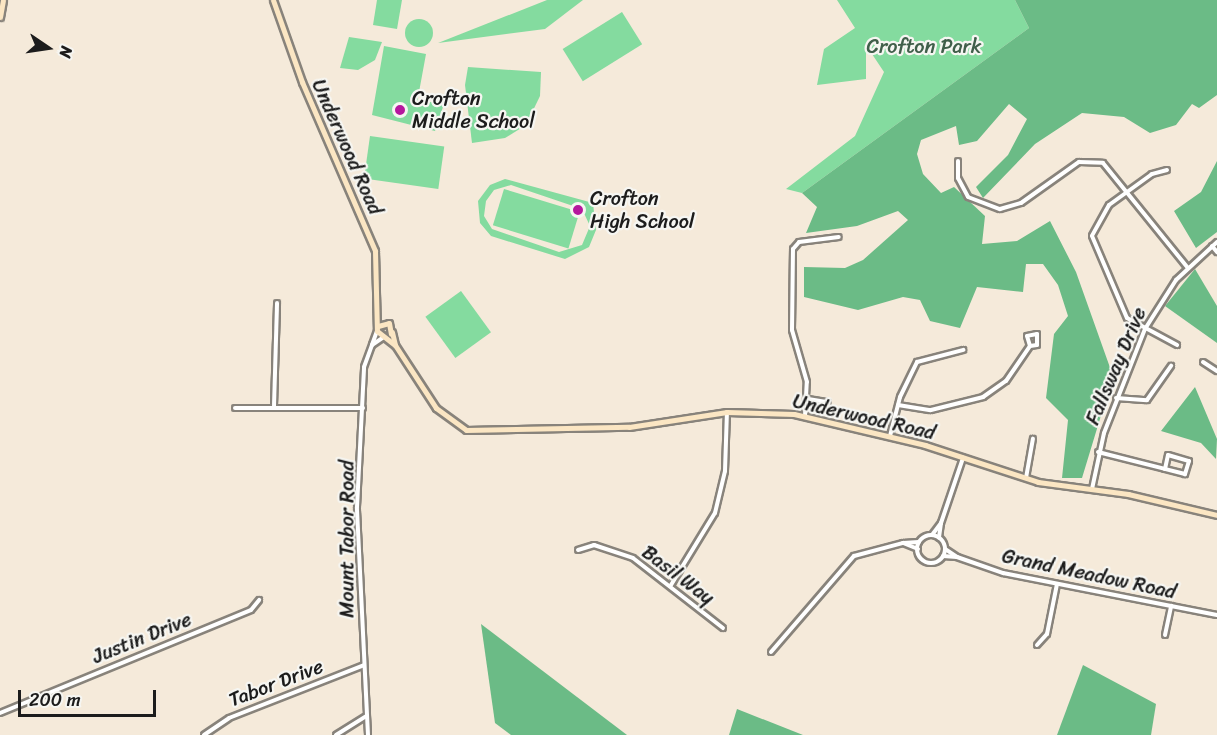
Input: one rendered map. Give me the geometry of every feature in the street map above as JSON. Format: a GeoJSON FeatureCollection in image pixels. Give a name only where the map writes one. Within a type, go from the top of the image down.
{"type":"FeatureCollection","features":[{"type":"Feature","properties":{"kind":"street"},"geometry":{"type":"LineString","coordinates":[[0,17],[3,0]]}},
{"type":"Feature","properties":{"kind":"street","name":"Underwood Road"},"geometry":{"type":"LineString","coordinates":[[273,0],[302,82],[375,251],[377,328],[395,345],[443,416],[466,430],[629,426],[727,412],[805,416],[890,436],[1026,478],[1217,515]]}},
{"type":"Feature","properties":{"kind":"street"},"geometry":{"type":"LineString","coordinates":[[958,161],[956,173],[965,192],[993,209],[1021,203],[1089,160],[1107,166],[1188,268]]}},
{"type":"Feature","properties":{"kind":"street"},"geometry":{"type":"LineString","coordinates":[[1167,170],[1126,192],[1101,213],[1093,243],[1123,313],[1145,329],[1177,345]]}},
{"type":"Feature","properties":{"kind":"street"},"geometry":{"type":"LineString","coordinates":[[805,416],[808,399],[792,330],[793,249],[799,242],[839,237]]}},
{"type":"Feature","properties":{"kind":"street","name":"Fallsway Drive"},"geometry":{"type":"LineString","coordinates":[[1092,489],[1098,452],[1116,398],[1145,329],[1188,268],[1217,242]]}},
{"type":"Feature","properties":{"kind":"street"},"geometry":{"type":"LineString","coordinates":[[1212,246],[1217,252]]}},
{"type":"Feature","properties":{"kind":"street"},"geometry":{"type":"LineString","coordinates":[[274,406],[277,303]]}},
{"type":"Feature","properties":{"kind":"street"},"geometry":{"type":"LineString","coordinates":[[377,308],[387,321],[377,328]]}},
{"type":"Feature","properties":{"kind":"street","name":"Underwood Road"},"geometry":{"type":"LineString","coordinates":[[387,321],[395,345]]}},
{"type":"Feature","properties":{"kind":"street","name":"Mount Tabor Road"},"geometry":{"type":"LineString","coordinates":[[368,735],[357,527],[364,368],[377,328]]}},
{"type":"Feature","properties":{"kind":"street"},"geometry":{"type":"LineString","coordinates":[[372,345],[392,332]]}},
{"type":"Feature","properties":{"kind":"street"},"geometry":{"type":"LineString","coordinates":[[898,405],[931,410],[983,397],[1006,381],[1030,346]]}},
{"type":"Feature","properties":{"kind":"street"},"geometry":{"type":"LineString","coordinates":[[890,436],[898,405],[917,363],[963,350]]}},
{"type":"Feature","properties":{"kind":"street"},"geometry":{"type":"LineString","coordinates":[[1203,362],[1217,371]]}},
{"type":"Feature","properties":{"kind":"street"},"geometry":{"type":"LineString","coordinates":[[1116,398],[1147,400],[1171,366]]}},
{"type":"Feature","properties":{"kind":"street"},"geometry":{"type":"LineString","coordinates":[[808,399],[828,402]]}},
{"type":"Feature","properties":{"kind":"street"},"geometry":{"type":"LineString","coordinates":[[235,408],[274,406],[363,408]]}},
{"type":"Feature","properties":{"kind":"street"},"geometry":{"type":"LineString","coordinates":[[670,585],[715,513],[725,471],[727,412]]}},
{"type":"Feature","properties":{"kind":"street"},"geometry":{"type":"LineString","coordinates":[[1026,478],[1033,439]]}},
{"type":"Feature","properties":{"kind":"street"},"geometry":{"type":"LineString","coordinates":[[1098,452],[1165,469],[1185,474],[1189,460],[1168,455],[1165,469]]}},
{"type":"Feature","properties":{"kind":"street"},"geometry":{"type":"LineString","coordinates":[[903,543],[918,549],[929,563],[943,556],[945,549],[939,537],[941,523],[963,458]]}},
{"type":"Feature","properties":{"kind":"street"},"geometry":{"type":"LineString","coordinates":[[771,652],[848,561],[877,547],[920,542],[932,535],[941,523]]}},
{"type":"Feature","properties":{"kind":"street"},"geometry":{"type":"LineString","coordinates":[[932,535],[939,537]]}},
{"type":"Feature","properties":{"kind":"street"},"geometry":{"type":"LineString","coordinates":[[918,549],[920,542]]}},
{"type":"Feature","properties":{"kind":"street","name":"Basil Way"},"geometry":{"type":"LineString","coordinates":[[578,549],[594,545],[624,553],[670,585],[723,628]]}},
{"type":"Feature","properties":{"kind":"street","name":"Grand Meadow Road"},"geometry":{"type":"LineString","coordinates":[[945,549],[957,557]]}},
{"type":"Feature","properties":{"kind":"street","name":"Grand Meadow Road"},"geometry":{"type":"LineString","coordinates":[[943,556],[957,557],[1057,584],[1217,615]]}},
{"type":"Feature","properties":{"kind":"street"},"geometry":{"type":"LineString","coordinates":[[1037,645],[1047,634],[1057,584]]}},
{"type":"Feature","properties":{"kind":"street","name":"Justin Drive"},"geometry":{"type":"LineString","coordinates":[[0,713],[251,610],[259,600]]}},
{"type":"Feature","properties":{"kind":"street"},"geometry":{"type":"LineString","coordinates":[[1165,635],[1171,606]]}},
{"type":"Feature","properties":{"kind":"street","name":"Tabor Drive"},"geometry":{"type":"LineString","coordinates":[[204,735],[229,718],[364,665]]}},
{"type":"Feature","properties":{"kind":"street"},"geometry":{"type":"LineString","coordinates":[[336,735],[367,716]]}},
{"type":"Feature","properties":{"kind":"green space"},"geometry":{"type":"Polygon","coordinates":[[[377,0],[402,0],[397,29],[373,25],[377,0]]]}},
{"type":"Feature","properties":{"kind":"green space"},"geometry":{"type":"Polygon","coordinates":[[[547,0],[583,0],[545,29],[438,43],[547,0]]]}},
{"type":"Feature","properties":{"kind":"green space","name":"Crofton Park"},"geometry":{"type":"Polygon","coordinates":[[[837,0],[1015,0],[1029,28],[802,193],[786,189],[855,136],[884,72],[866,45],[866,79],[817,85],[824,49],[855,28],[837,0]]]}},
{"type":"Feature","properties":{"kind":"green space"},"geometry":{"type":"Polygon","coordinates":[[[1015,0],[1217,0],[1217,95],[1199,108],[1192,104],[1176,125],[1150,133],[1124,117],[1082,113],[1035,144],[983,198],[976,187],[1008,155],[1027,119],[1009,104],[977,141],[959,145],[956,126],[921,140],[917,154],[923,174],[941,193],[954,187],[985,216],[982,244],[1017,241],[1050,221],[1076,272],[1113,376],[1082,478],[1062,478],[1068,420],[1046,398],[1054,334],[1068,316],[1058,285],[1043,264],[1026,264],[1023,292],[977,287],[960,328],[930,321],[920,300],[903,297],[858,310],[804,297],[804,267],[845,268],[863,260],[908,220],[898,211],[857,226],[806,233],[817,207],[802,193],[1029,28],[1015,0]]]}},
{"type":"Feature","properties":{"kind":"green space"},"geometry":{"type":"Polygon","coordinates":[[[622,12],[642,44],[583,81],[563,49],[622,12]]]}},
{"type":"Feature","properties":{"kind":"green space"},"geometry":{"type":"Polygon","coordinates":[[[419,19],[429,23],[433,33],[429,43],[419,47],[409,43],[405,33],[409,23],[419,19]]]}},
{"type":"Feature","properties":{"kind":"green space"},"geometry":{"type":"Polygon","coordinates":[[[349,37],[382,42],[375,60],[358,70],[340,68],[349,37]]]}},
{"type":"Feature","properties":{"kind":"green space"},"geometry":{"type":"Polygon","coordinates":[[[384,46],[426,54],[417,103],[445,101],[435,131],[372,115],[384,46]]]}},
{"type":"Feature","properties":{"kind":"green space"},"geometry":{"type":"Polygon","coordinates":[[[468,67],[541,72],[540,96],[526,125],[505,138],[472,143],[465,85],[468,67]]]}},
{"type":"Feature","properties":{"kind":"green space"},"geometry":{"type":"Polygon","coordinates":[[[370,136],[444,146],[438,189],[364,179],[370,136]]]}},
{"type":"Feature","properties":{"kind":"green space"},"geometry":{"type":"Polygon","coordinates":[[[1217,161],[1217,232],[1196,248],[1174,211],[1201,192],[1217,161]]]}},
{"type":"Feature","properties":{"kind":"green space"},"geometry":{"type":"Polygon","coordinates":[[[505,179],[593,203],[596,230],[589,247],[565,259],[491,236],[480,223],[478,201],[490,185],[505,179]],[[511,185],[494,190],[486,201],[484,216],[492,229],[559,252],[582,245],[590,226],[582,209],[511,185]]]}},
{"type":"Feature","properties":{"kind":"green space"},"geometry":{"type":"Polygon","coordinates":[[[504,189],[580,212],[568,248],[493,225],[504,189]]]}},
{"type":"Feature","properties":{"kind":"green space"},"geometry":{"type":"Polygon","coordinates":[[[1195,269],[1217,306],[1217,343],[1165,306],[1195,269]]]}},
{"type":"Feature","properties":{"kind":"green space"},"geometry":{"type":"Polygon","coordinates":[[[461,291],[491,332],[455,358],[425,317],[461,291]]]}},
{"type":"Feature","properties":{"kind":"green space"},"geometry":{"type":"Polygon","coordinates":[[[1195,387],[1217,439],[1216,459],[1201,443],[1161,431],[1195,387]]]}},
{"type":"Feature","properties":{"kind":"green space"},"geometry":{"type":"Polygon","coordinates":[[[481,624],[627,735],[511,735],[495,723],[481,624]]]}},
{"type":"Feature","properties":{"kind":"green space"},"geometry":{"type":"Polygon","coordinates":[[[1083,665],[1156,704],[1151,735],[1057,735],[1083,665]]]}},
{"type":"Feature","properties":{"kind":"green space"},"geometry":{"type":"Polygon","coordinates":[[[737,709],[803,735],[729,735],[737,709]]]}},
{"type":"Feature","properties":{"kind":"place","name":"Crofton Middle School"},"geometry":{"type":"Point","coordinates":[400,110]}},
{"type":"Feature","properties":{"kind":"place","name":"Crofton High School"},"geometry":{"type":"Point","coordinates":[578,210]}}]}
